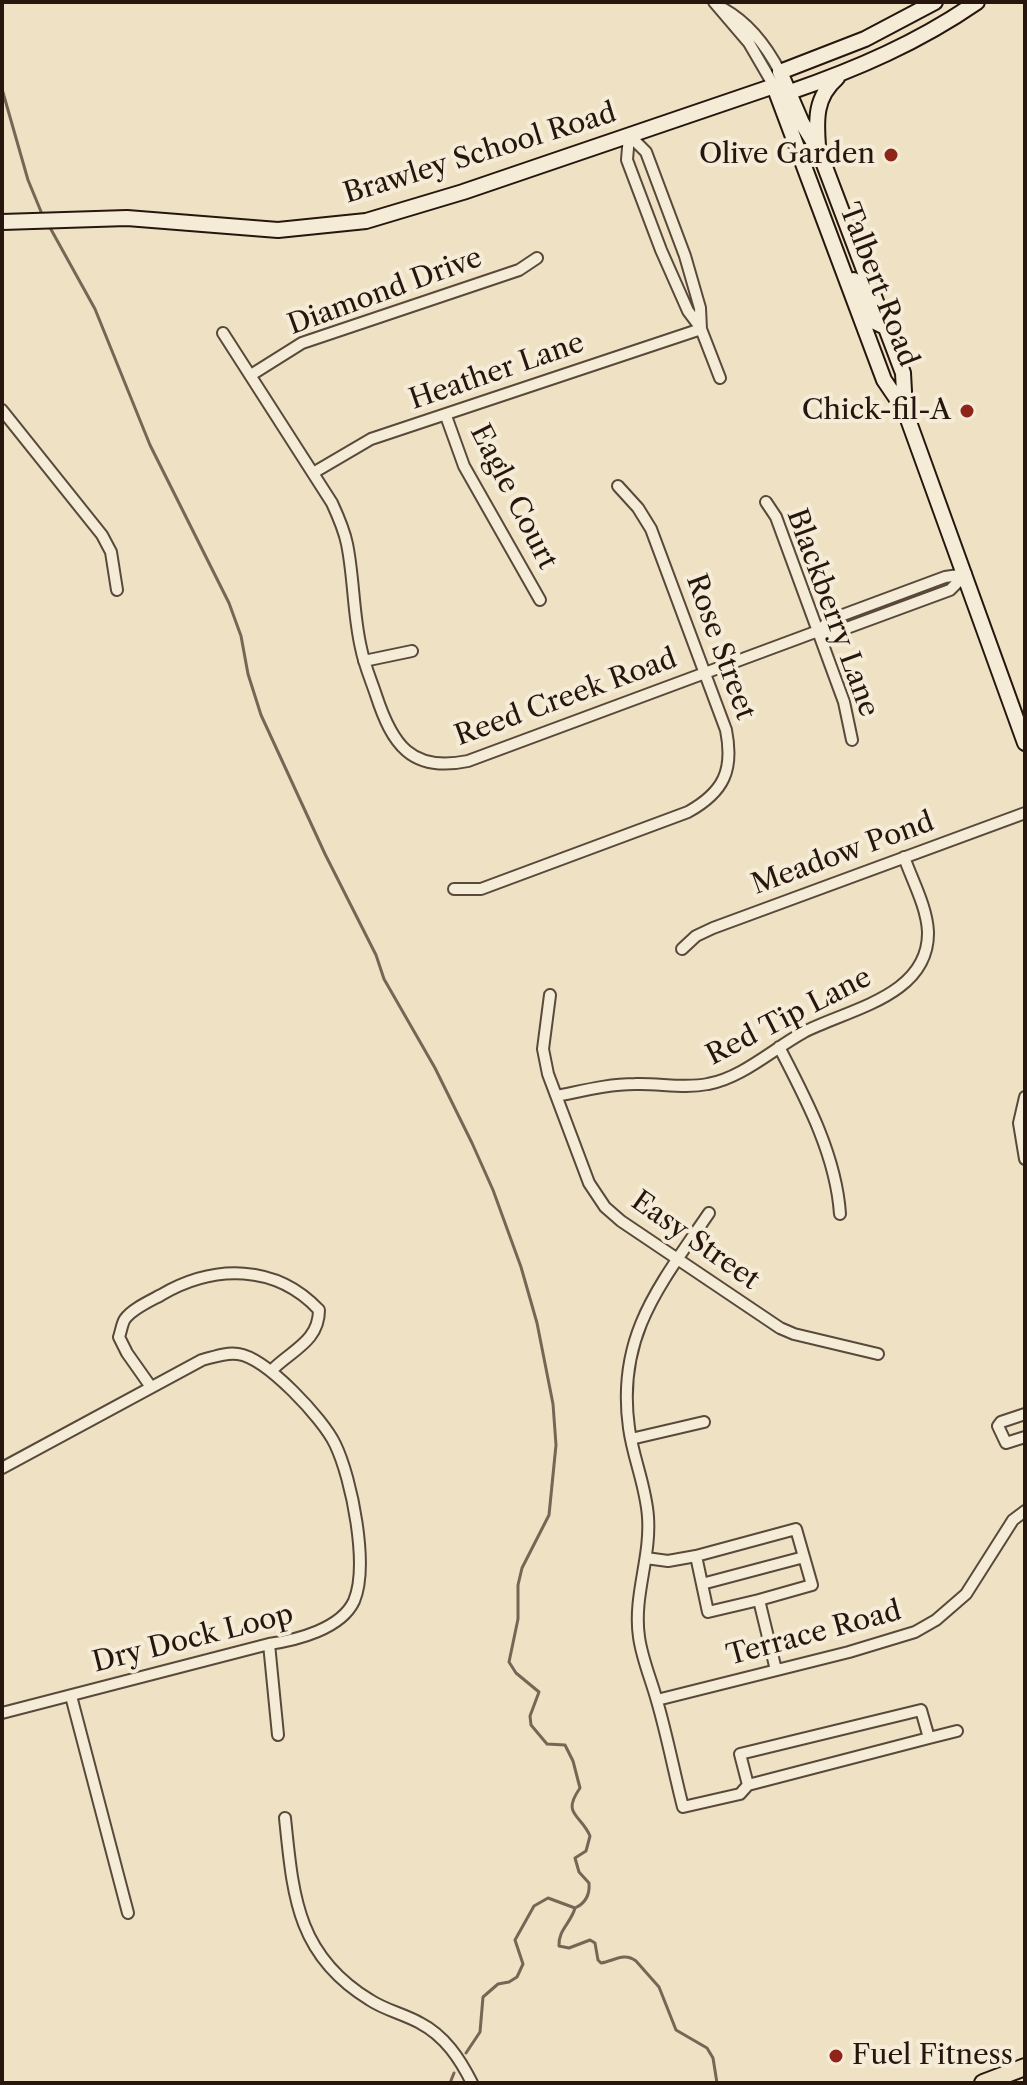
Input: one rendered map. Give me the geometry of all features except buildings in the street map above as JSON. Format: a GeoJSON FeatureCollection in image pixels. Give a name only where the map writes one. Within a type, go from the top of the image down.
{"type":"FeatureCollection","features":[{"type":"Feature","properties":{"kind":"main road"},"geometry":{"type":"LineString","coordinates":[[983,2083],[1025,2067]]}},
{"type":"Feature","properties":{"kind":"street","name":"Brawley School Road"},"geometry":{"type":"LineString","coordinates":[[2,222],[127,218],[278,230],[345,225],[409,210],[629,135],[777,79],[896,25],[935,2]]}},
{"type":"Feature","properties":{"kind":"street"},"geometry":{"type":"LineString","coordinates":[[716,4],[790,92],[842,74],[906,45],[977,2]]}},
{"type":"Feature","properties":{"kind":"street"},"geometry":{"type":"LineString","coordinates":[[819,151],[818,107],[827,88],[842,74]]}},
{"type":"Feature","properties":{"kind":"street","name":"Talbert Road"},"geometry":{"type":"LineString","coordinates":[[777,79],[884,380],[905,411],[1025,743]]}},
{"type":"Feature","properties":{"kind":"street","name":"Talbert Road"},"geometry":{"type":"LineString","coordinates":[[790,92],[802,123],[819,151],[903,373],[905,411]]}},
{"type":"Feature","properties":{"kind":"street"},"geometry":{"type":"LineString","coordinates":[[629,135],[646,152],[700,308],[701,329]]}},
{"type":"Feature","properties":{"kind":"street"},"geometry":{"type":"LineString","coordinates":[[629,135],[627,160],[661,250],[688,311],[701,329],[720,378]]}},
{"type":"Feature","properties":{"kind":"street"},"geometry":{"type":"LineString","coordinates":[[829,232],[873,321],[885,327]]}},
{"type":"Feature","properties":{"kind":"street","name":"Diamond Drive"},"geometry":{"type":"LineString","coordinates":[[251,375],[302,343],[519,270],[537,258]]}},
{"type":"Feature","properties":{"kind":"street","name":"Heather Lane"},"geometry":{"type":"LineString","coordinates":[[313,473],[363,443],[701,329]]}},
{"type":"Feature","properties":{"kind":"street","name":"Reed Creek Road"},"geometry":{"type":"LineString","coordinates":[[223,333],[341,522],[364,661],[385,723],[395,741],[410,754],[428,763],[448,765],[468,761],[818,631],[832,619],[945,577],[966,574]]}},
{"type":"Feature","properties":{"kind":"street"},"geometry":{"type":"LineString","coordinates":[[2,410],[102,535],[111,552],[117,590]]}},
{"type":"Feature","properties":{"kind":"street","name":"Eagle Court"},"geometry":{"type":"LineString","coordinates":[[446,416],[464,466],[540,600]]}},
{"type":"Feature","properties":{"kind":"street","name":"Rose Street"},"geometry":{"type":"LineString","coordinates":[[454,889],[481,889],[688,812],[706,803],[719,788],[727,770],[730,750],[726,730],[651,529],[638,508],[618,486]]}},
{"type":"Feature","properties":{"kind":"street","name":"Blackberry Lane"},"geometry":{"type":"LineString","coordinates":[[766,502],[776,517],[844,702],[852,740]]}},
{"type":"Feature","properties":{"kind":"street"},"geometry":{"type":"LineString","coordinates":[[364,661],[412,651]]}},
{"type":"Feature","properties":{"kind":"street","name":"Meadow Pond"},"geometry":{"type":"LineString","coordinates":[[682,949],[696,936],[713,928],[1025,813]]}},
{"type":"Feature","properties":{"kind":"street","name":"Red Tip Lane"},"geometry":{"type":"LineString","coordinates":[[557,1096],[620,1084],[705,1085],[731,1076],[819,1025],[904,985],[917,971],[926,951],[928,931],[904,857]]}},
{"type":"Feature","properties":{"kind":"street","name":"Easy Street"},"geometry":{"type":"LineString","coordinates":[[550,995],[543,1049],[557,1096],[593,1191],[605,1207],[621,1221],[780,1328],[804,1337],[878,1354]]}},
{"type":"Feature","properties":{"kind":"street"},"geometry":{"type":"LineString","coordinates":[[779,1047],[818,1129],[836,1186],[840,1214]]}},
{"type":"Feature","properties":{"kind":"street"},"geometry":{"type":"LineString","coordinates":[[1025,1097],[1019,1123],[1025,1159]]}},
{"type":"Feature","properties":{"kind":"street"},"geometry":{"type":"LineString","coordinates":[[709,1213],[649,1303],[637,1330],[629,1361],[626,1398],[631,1439],[648,1514],[646,1558],[637,1604],[639,1637],[683,1807],[740,1794],[748,1785],[957,1731]]}},
{"type":"Feature","properties":{"kind":"street"},"geometry":{"type":"LineString","coordinates":[[151,1387],[119,1337],[125,1318],[172,1288],[199,1278],[228,1273],[255,1274],[282,1282],[303,1293],[319,1310],[319,1325],[310,1340],[290,1352],[272,1370]]}},
{"type":"Feature","properties":{"kind":"street","name":"Dry Dock Loop"},"geometry":{"type":"LineString","coordinates":[[2,1468],[202,1360],[224,1354],[240,1354],[272,1370],[319,1421],[335,1445],[353,1502],[359,1534],[359,1576],[353,1603],[330,1626],[298,1639],[2,1713]]}},
{"type":"Feature","properties":{"kind":"street"},"geometry":{"type":"LineString","coordinates":[[1025,1414],[1001,1422],[998,1426],[1006,1443],[1025,1437]]}},
{"type":"Feature","properties":{"kind":"street"},"geometry":{"type":"LineString","coordinates":[[631,1439],[704,1422]]}},
{"type":"Feature","properties":{"kind":"street","name":"Terrace Road"},"geometry":{"type":"LineString","coordinates":[[657,1700],[915,1632],[936,1620],[966,1594],[1013,1520],[1025,1511]]}},
{"type":"Feature","properties":{"kind":"street"},"geometry":{"type":"LineString","coordinates":[[646,1558],[668,1561],[696,1556],[796,1529],[812,1585],[708,1612],[696,1556]]}},
{"type":"Feature","properties":{"kind":"street"},"geometry":{"type":"LineString","coordinates":[[702,1584],[804,1557]]}},
{"type":"Feature","properties":{"kind":"street"},"geometry":{"type":"LineString","coordinates":[[759,1600],[776,1670]]}},
{"type":"Feature","properties":{"kind":"street"},"geometry":{"type":"LineString","coordinates":[[269,1644],[278,1735]]}},
{"type":"Feature","properties":{"kind":"street"},"geometry":{"type":"LineString","coordinates":[[71,1696],[128,1913]]}},
{"type":"Feature","properties":{"kind":"street"},"geometry":{"type":"LineString","coordinates":[[748,1785],[740,1754],[921,1710],[929,1738]]}},
{"type":"Feature","properties":{"kind":"street"},"geometry":{"type":"LineString","coordinates":[[285,1818],[295,1901],[306,1931],[323,1958],[345,1982],[371,2001],[423,2024],[444,2041],[461,2061],[472,2083]]}},
{"type":"Feature","properties":{"kind":"waterway"},"geometry":{"type":"LineString","coordinates":[[2,89],[28,180],[42,214]]}},
{"type":"Feature","properties":{"kind":"waterway"},"geometry":{"type":"LineString","coordinates":[[48,224],[95,309],[150,445],[229,603],[241,636],[248,674],[261,715],[376,955],[384,979],[435,1068],[472,1143],[521,1267],[537,1323],[553,1404],[556,1445],[549,1515],[522,1568],[518,1585],[518,1619],[509,1662],[516,1673],[539,1692],[530,1716],[531,1725],[547,1744],[565,1745],[573,1761],[580,1788],[572,1809],[590,1836],[586,1851],[575,1858],[579,1872],[589,1883],[588,1895],[575,1908],[561,1935],[559,1946],[569,1948],[590,1940],[595,1943],[601,1963],[623,1957],[636,1961],[659,1987],[676,2030],[707,2048],[713,2058],[717,2083]]}},
{"type":"Feature","properties":{"kind":"waterway"},"geometry":{"type":"LineString","coordinates":[[466,2053],[480,2032],[483,1997],[498,1984],[517,1977],[523,1964],[515,1940],[534,1906],[548,1898],[575,1908]]}},
{"type":"Feature","properties":{"kind":"waterway"},"geometry":{"type":"LineString","coordinates":[[450,2083],[454,2073]]}},
{"type":"Feature","properties":{"kind":"place","name":"Olive Garden"},"geometry":{"type":"Point","coordinates":[891,155]}},
{"type":"Feature","properties":{"kind":"place","name":"Chick-fil-A"},"geometry":{"type":"Point","coordinates":[967,411]}},
{"type":"Feature","properties":{"kind":"place","name":"Fuel Fitness"},"geometry":{"type":"Point","coordinates":[836,2056]}}]}
